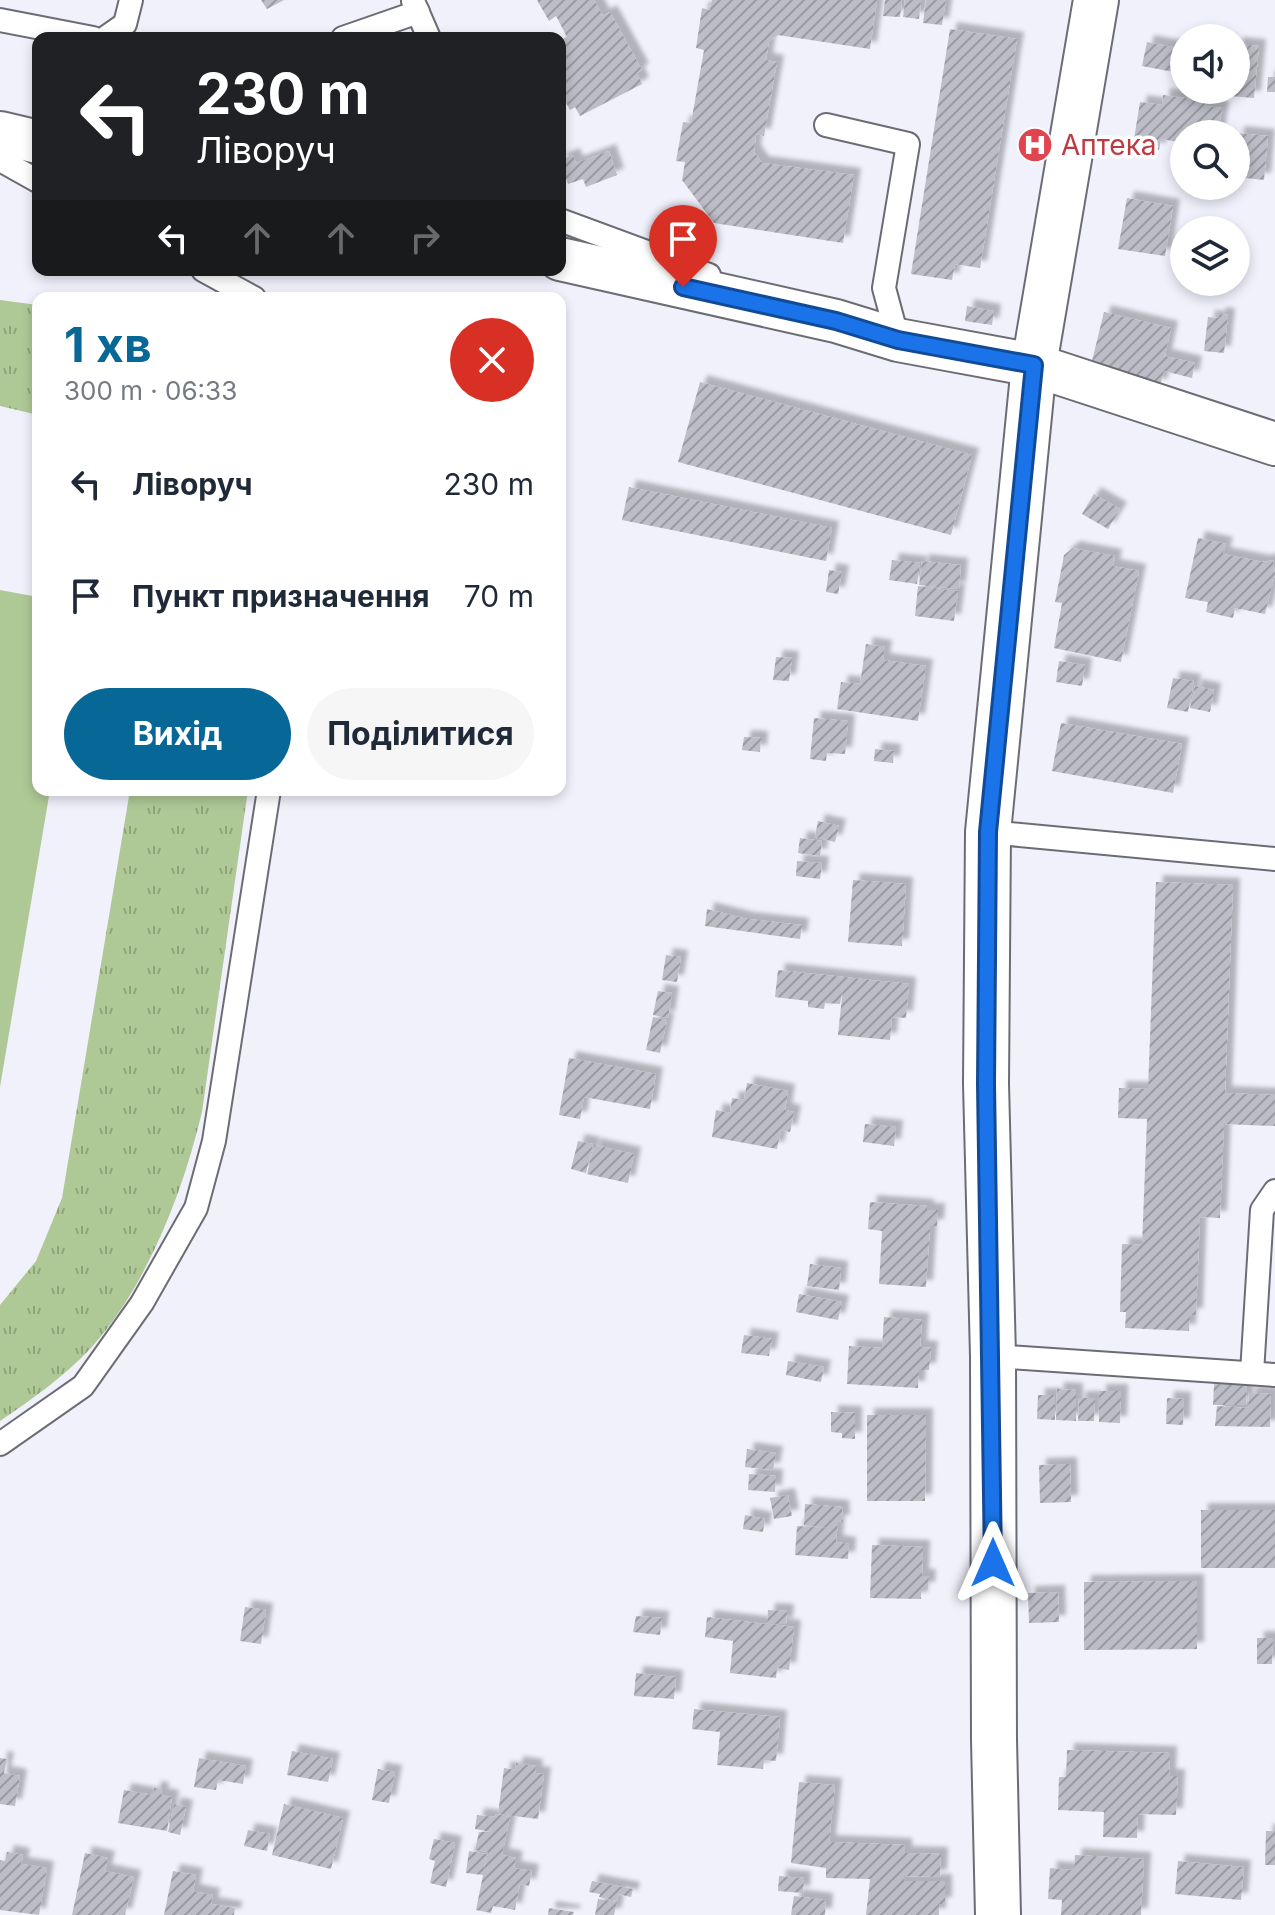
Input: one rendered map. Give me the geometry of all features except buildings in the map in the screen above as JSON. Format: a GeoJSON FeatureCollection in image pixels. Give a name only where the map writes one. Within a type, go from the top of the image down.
{"type":"FeatureCollection","features":[{"type":"Feature","properties":{"kind":"street"},"geometry":{"type":"LineString","coordinates":[[998,1915],[994,1740],[993,1356],[986,1084],[988,832],[1034,365],[1096,0]]}},
{"type":"Feature","properties":{"kind":"street"},"geometry":{"type":"LineString","coordinates":[[0,133],[32,141]]}},
{"type":"Feature","properties":{"kind":"street"},"geometry":{"type":"LineString","coordinates":[[566,260],[836,321],[898,340],[1034,365],[1275,444]]}},
{"type":"Feature","properties":{"kind":"lane"},"geometry":{"type":"LineString","coordinates":[[114,32],[125,24],[131,0]]}},
{"type":"Feature","properties":{"kind":"lane"},"geometry":{"type":"LineString","coordinates":[[357,32],[416,6],[427,32]]}},
{"type":"Feature","properties":{"kind":"lane"},"geometry":{"type":"LineString","coordinates":[[0,20],[62,32]]}},
{"type":"Feature","properties":{"kind":"lane"},"geometry":{"type":"LineString","coordinates":[[826,125],[908,144],[884,288],[898,340]]}},
{"type":"Feature","properties":{"kind":"lane"},"geometry":{"type":"LineString","coordinates":[[0,160],[32,178]]}},
{"type":"Feature","properties":{"kind":"lane"},"geometry":{"type":"LineString","coordinates":[[566,222],[836,321]]}},
{"type":"Feature","properties":{"kind":"lane"},"geometry":{"type":"LineString","coordinates":[[214,276],[243,292]]}},
{"type":"Feature","properties":{"kind":"lane"},"geometry":{"type":"LineString","coordinates":[[0,1444],[83,1386],[142,1303],[196,1208],[214,1141],[268,796]]}},
{"type":"Feature","properties":{"kind":"lane"},"geometry":{"type":"LineString","coordinates":[[988,832],[1275,859]]}},
{"type":"Feature","properties":{"kind":"lane"},"geometry":{"type":"LineString","coordinates":[[1252,1373],[1262,1210],[1275,1191]]}},
{"type":"Feature","properties":{"kind":"lane"},"geometry":{"type":"LineString","coordinates":[[993,1356],[1275,1375]]}},
{"type":"Feature","properties":{"kind":"green space"},"geometry":{"type":"Polygon","coordinates":[[[0,300],[32,304],[32,414],[0,406],[0,300]]]}},
{"type":"Feature","properties":{"kind":"green space"},"geometry":{"type":"Polygon","coordinates":[[[0,590],[32,596],[32,796],[49,796],[0,1087],[0,590]]]}},
{"type":"Feature","properties":{"kind":"green space"},"geometry":{"type":"Polygon","coordinates":[[[129,796],[247,796],[202,1112],[173,1205],[146,1267],[111,1323],[91,1348],[47,1387],[0,1421],[0,1305],[36,1261],[62,1198],[129,796]]]}},
{"type":"Feature","properties":{"kind":"place","name":"Аптека"},"geometry":{"type":"Point","coordinates":[1035,145]}},
{"type":"Feature","properties":{"kind":"route"},"geometry":{"type":"LineString","coordinates":[[683,287],[836,321],[898,340],[1034,365],[988,832],[986,1084],[993,1356],[993,1563]]}}]}
